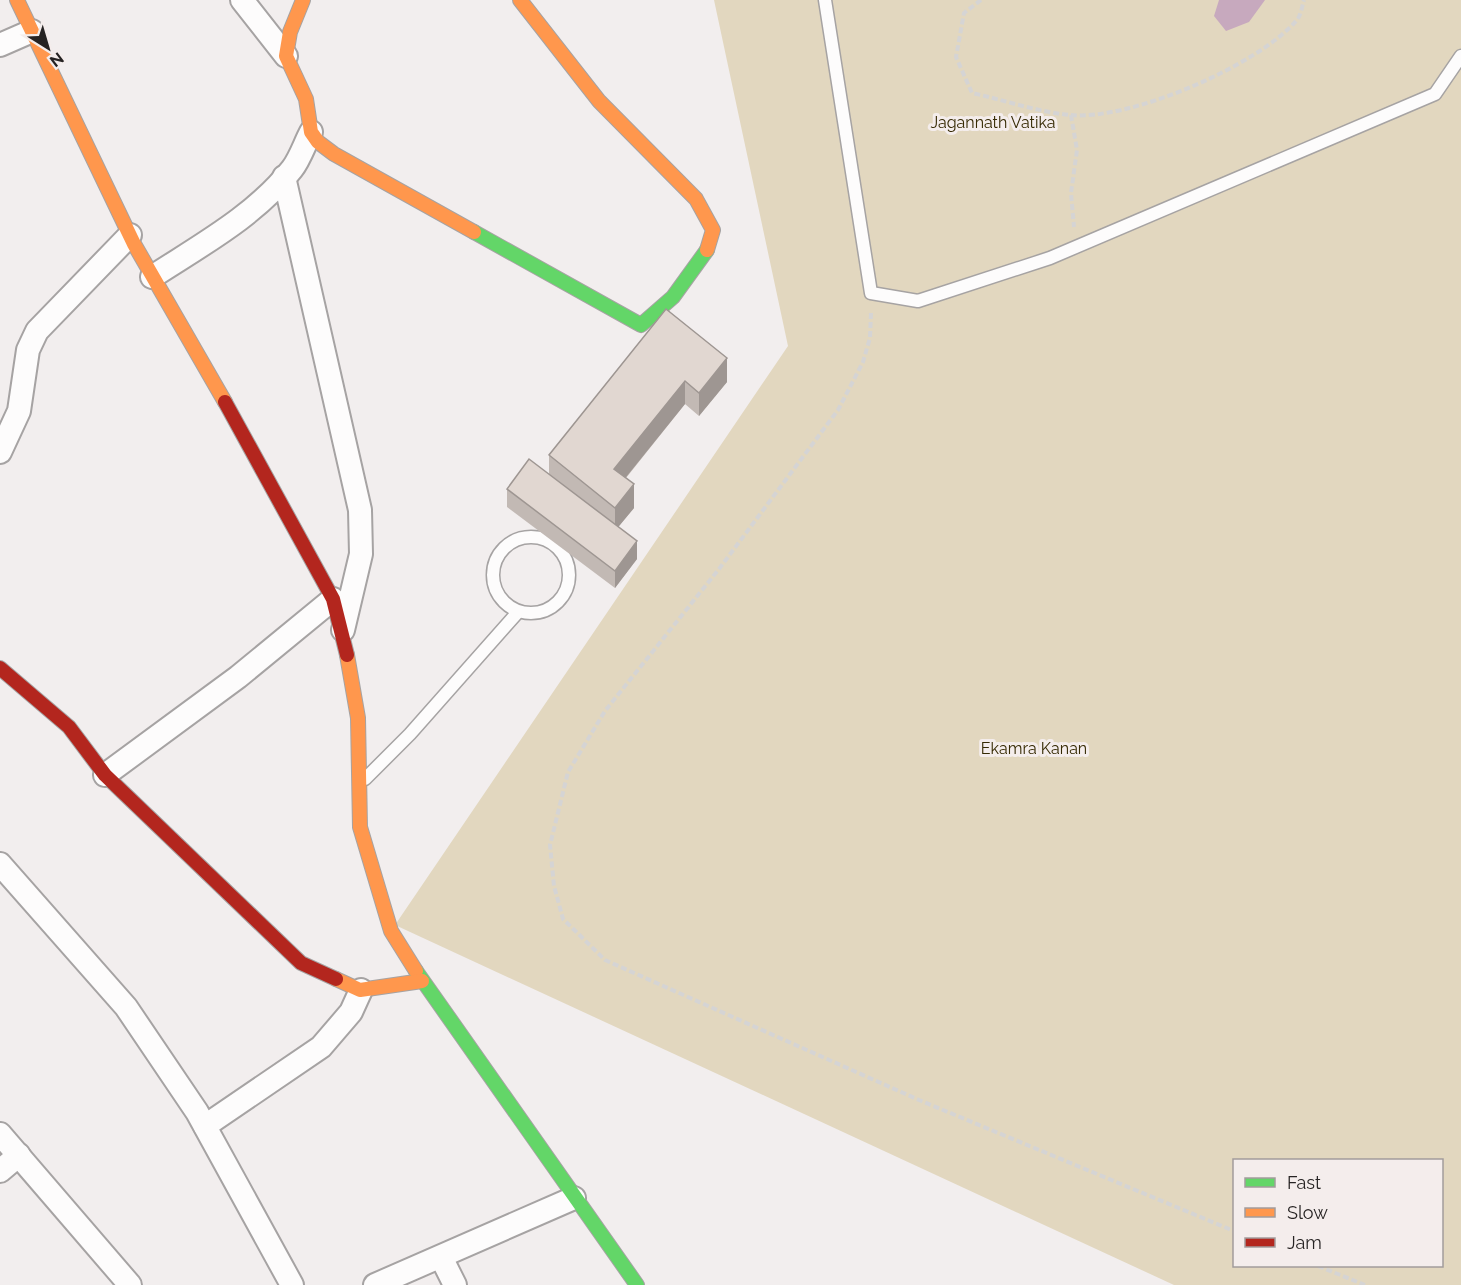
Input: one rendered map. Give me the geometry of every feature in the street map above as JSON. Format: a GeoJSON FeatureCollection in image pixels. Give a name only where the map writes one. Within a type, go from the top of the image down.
{"type":"FeatureCollection","features":[{"type":"Feature","properties":{"kind":"street"},"geometry":{"type":"LineString","coordinates":[[17,0],[152,277],[262,466],[333,599],[343,630],[358,718],[360,827],[391,931],[422,981],[637,1285]]}},
{"type":"Feature","properties":{"kind":"street"},"geometry":{"type":"LineString","coordinates":[[242,0],[286,56],[306,99],[311,132],[318,142],[334,154],[640,325],[651,321],[663,311],[708,251],[713,232],[708,216],[687,189],[599,101],[520,0]]}},
{"type":"Feature","properties":{"kind":"street"},"geometry":{"type":"LineString","coordinates":[[286,56],[290,32],[303,0]]}},
{"type":"Feature","properties":{"kind":"street"},"geometry":{"type":"LineString","coordinates":[[0,45],[32,31]]}},
{"type":"Feature","properties":{"kind":"street"},"geometry":{"type":"LineString","coordinates":[[152,277],[232,225],[294,167],[311,132]]}},
{"type":"Feature","properties":{"kind":"street"},"geometry":{"type":"LineString","coordinates":[[284,177],[360,510],[361,554],[343,630]]}},
{"type":"Feature","properties":{"kind":"street"},"geometry":{"type":"LineString","coordinates":[[0,452],[19,411],[28,350],[37,331],[130,235]]}},
{"type":"Feature","properties":{"kind":"street"},"geometry":{"type":"LineString","coordinates":[[105,775],[238,677],[333,599]]}},
{"type":"Feature","properties":{"kind":"street"},"geometry":{"type":"LineString","coordinates":[[0,668],[69,727],[105,775],[301,963],[361,990],[422,981]]}},
{"type":"Feature","properties":{"kind":"street"},"geometry":{"type":"LineString","coordinates":[[0,864],[126,1006],[205,1126],[292,1285]]}},
{"type":"Feature","properties":{"kind":"street"},"geometry":{"type":"LineString","coordinates":[[205,1126],[321,1047],[351,1012],[361,990]]}},
{"type":"Feature","properties":{"kind":"street"},"geometry":{"type":"LineString","coordinates":[[0,1134],[130,1285]]}},
{"type":"Feature","properties":{"kind":"street"},"geometry":{"type":"LineString","coordinates":[[0,1171],[19,1155]]}},
{"type":"Feature","properties":{"kind":"street"},"geometry":{"type":"LineString","coordinates":[[375,1285],[574,1198]]}},
{"type":"Feature","properties":{"kind":"street"},"geometry":{"type":"LineString","coordinates":[[441,1257],[455,1285]]}},
{"type":"Feature","properties":{"kind":"lane"},"geometry":{"type":"LineString","coordinates":[[825,0],[872,293],[918,301],[1050,258],[1435,94],[1461,56]]}},
{"type":"Feature","properties":{"kind":"lane"},"geometry":{"type":"LineString","coordinates":[[536,537],[548,541],[565,557],[569,569],[564,594],[556,604],[544,611],[531,614],[518,612],[507,606],[498,596],[493,583],[492,570],[503,549],[518,539],[536,537]]}},
{"type":"Feature","properties":{"kind":"lane"},"geometry":{"type":"LineString","coordinates":[[359,784],[410,734],[518,612]]}},
{"type":"Feature","properties":{"kind":"path"},"geometry":{"type":"LineString","coordinates":[[981,0],[964,13],[956,57],[972,93],[1071,115],[1133,108],[1179,92],[1251,59],[1298,20],[1304,0]]}},
{"type":"Feature","properties":{"kind":"path"},"geometry":{"type":"LineString","coordinates":[[1071,115],[1077,150],[1071,193],[1073,225],[1084,244]]}},
{"type":"Feature","properties":{"kind":"path"},"geometry":{"type":"LineString","coordinates":[[872,293],[870,338],[863,362],[838,410],[719,569],[605,711],[568,772],[550,845],[554,886],[562,919],[605,960],[919,1100],[1233,1231]]}},
{"type":"Feature","properties":{"kind":"path"},"geometry":{"type":"LineString","coordinates":[[1320,1267],[1365,1285]]}},
{"type":"Feature","properties":{"kind":"green space","name":"Ekamra Kanan"},"geometry":{"type":"Polygon","coordinates":[[[714,0],[1461,0],[1461,1285],[1174,1285],[395,925],[788,346],[714,0]]]}},
{"type":"Feature","properties":{"kind":"shaded area"},"geometry":{"type":"Polygon","coordinates":[[[1219,0],[1265,0],[1249,22],[1226,31],[1214,16],[1219,0]]]}},
{"type":"Feature","properties":{"kind":"building"},"geometry":{"type":"Polygon","coordinates":[[[666,309],[727,358],[699,393],[685,381],[614,469],[634,484],[615,508],[549,455],[666,309]]]}},
{"type":"Feature","properties":{"kind":"building"},"geometry":{"type":"Polygon","coordinates":[[[529,459],[637,541],[615,571],[507,489],[529,459]]]}},
{"type":"Feature","properties":{"kind":"traffic: fast"},"geometry":{"type":"LineString","coordinates":[[474,232],[641,325],[673,297],[707,250]]}},
{"type":"Feature","properties":{"kind":"traffic: fast"},"geometry":{"type":"LineString","coordinates":[[416,971],[637,1285]]}},
{"type":"Feature","properties":{"kind":"traffic: slow"},"geometry":{"type":"LineString","coordinates":[[17,0],[134,244],[225,402]]}},
{"type":"Feature","properties":{"kind":"traffic: slow"},"geometry":{"type":"LineString","coordinates":[[303,0],[290,32],[286,56],[306,99],[311,132],[318,142],[334,154],[474,232]]}},
{"type":"Feature","properties":{"kind":"traffic: slow"},"geometry":{"type":"LineString","coordinates":[[520,0],[599,101],[696,199],[713,230],[707,250]]}},
{"type":"Feature","properties":{"kind":"traffic: slow"},"geometry":{"type":"LineString","coordinates":[[347,655],[358,718],[360,827],[391,931],[416,971]]}},
{"type":"Feature","properties":{"kind":"traffic: slow"},"geometry":{"type":"LineString","coordinates":[[336,979],[360,990],[422,981]]}},
{"type":"Feature","properties":{"kind":"traffic: jam"},"geometry":{"type":"LineString","coordinates":[[225,402],[333,599],[347,655]]}},
{"type":"Feature","properties":{"kind":"traffic: jam"},"geometry":{"type":"LineString","coordinates":[[0,668],[69,727],[105,775],[301,963],[336,979]]}},
{"type":"Feature","properties":{"kind":"park label","name":"Jagannath Vatika"},"geometry":{"type":"Point","coordinates":[993,122]}}]}
